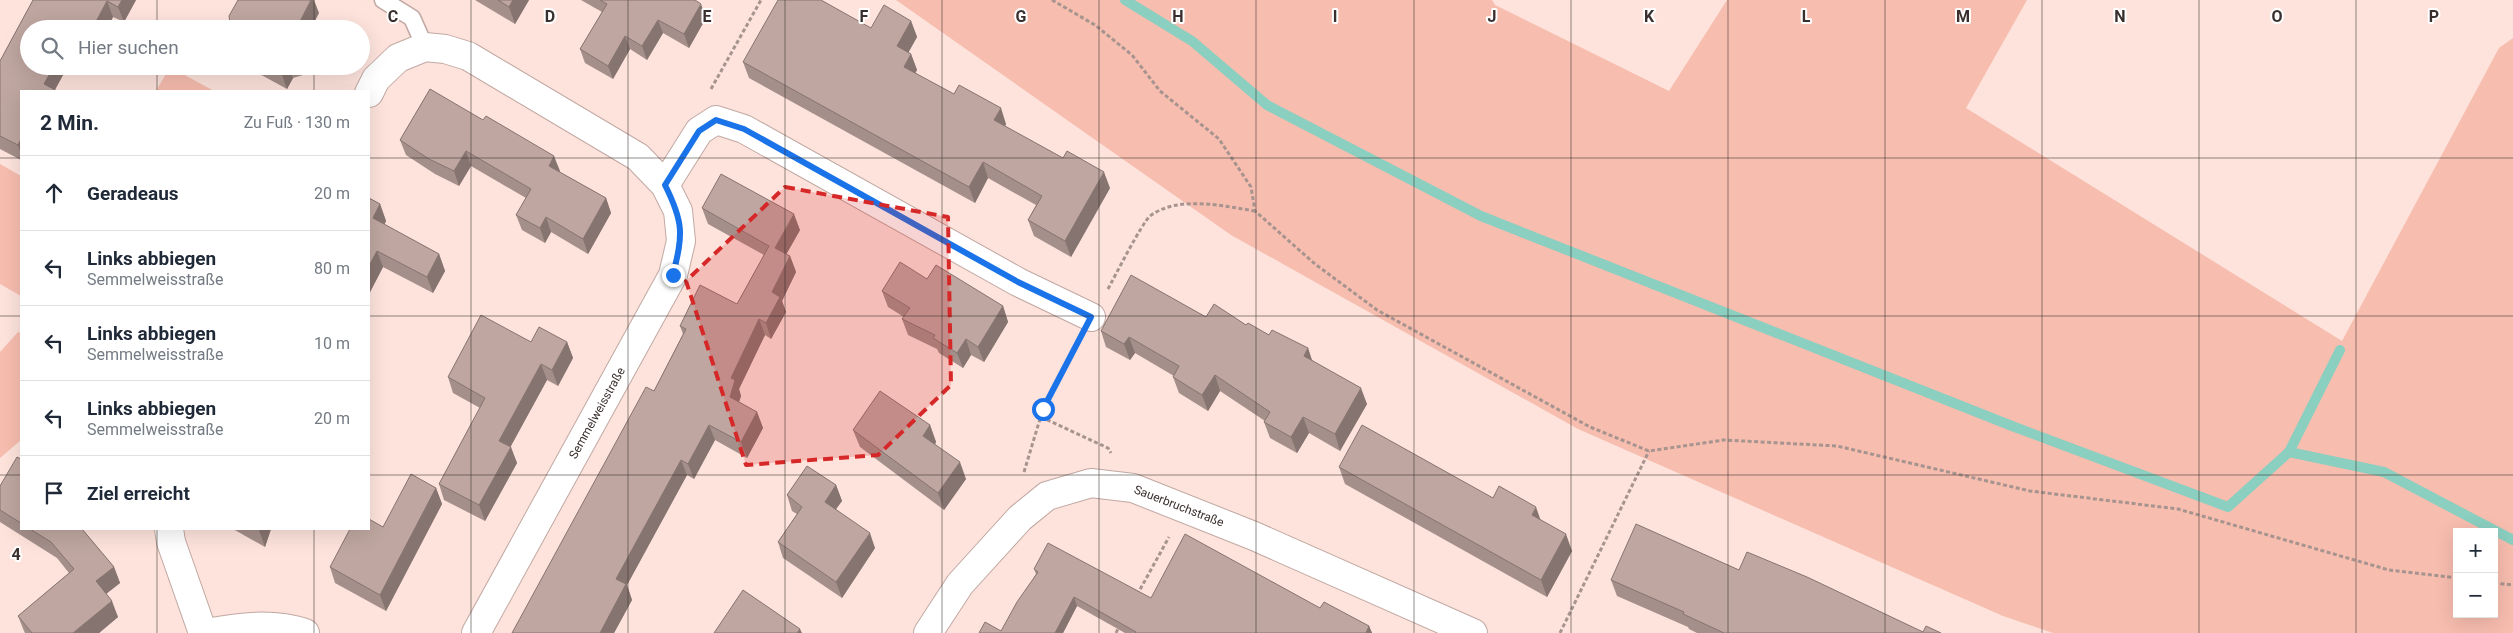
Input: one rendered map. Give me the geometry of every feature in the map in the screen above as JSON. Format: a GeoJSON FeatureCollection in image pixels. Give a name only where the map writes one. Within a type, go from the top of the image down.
{"type":"FeatureCollection","features":[{"type":"Feature","properties":{"kind":"street"},"geometry":{"type":"LineString","coordinates":[[370,91],[376,80],[398,58],[425,47]]}},
{"type":"Feature","properties":{"kind":"street","name":"Semmelweisstraße"},"geometry":{"type":"LineString","coordinates":[[425,47],[468,56],[638,157],[665,185],[678,211],[681,240],[673,275],[476,633]]}},
{"type":"Feature","properties":{"kind":"street"},"geometry":{"type":"LineString","coordinates":[[665,185],[699,131],[716,120],[744,129],[1018,282],[1091,317]]}},
{"type":"Feature","properties":{"kind":"street","name":"Sauerbruchstraße"},"geometry":{"type":"LineString","coordinates":[[928,633],[960,584],[1020,518],[1047,496],[1091,483],[1133,488],[1185,508],[1473,633]]}},
{"type":"Feature","properties":{"kind":"street"},"geometry":{"type":"LineString","coordinates":[[169,530],[171,542],[204,633],[246,626],[292,629],[305,633]]}},
{"type":"Feature","properties":{"kind":"lane"},"geometry":{"type":"LineString","coordinates":[[384,0],[412,18],[425,47]]}},
{"type":"Feature","properties":{"kind":"path"},"geometry":{"type":"LineString","coordinates":[[716,120],[710,91],[761,0]]}},
{"type":"Feature","properties":{"kind":"path"},"geometry":{"type":"LineString","coordinates":[[1052,0],[1095,25],[1117,43],[1132,56],[1160,91],[1218,139],[1250,187],[1254,211]]}},
{"type":"Feature","properties":{"kind":"path"},"geometry":{"type":"LineString","coordinates":[[1020,518],[1020,484],[1041,417],[1091,317],[1149,217],[1168,207],[1207,204],[1254,211],[1315,264],[1377,310],[1590,427],[1649,451],[1724,440],[1837,446],[2030,491],[2178,509],[2389,570],[2453,578]]}},
{"type":"Feature","properties":{"kind":"path"},"geometry":{"type":"LineString","coordinates":[[1041,417],[1108,448],[1133,488]]}},
{"type":"Feature","properties":{"kind":"path"},"geometry":{"type":"LineString","coordinates":[[1560,633],[1649,451]]}},
{"type":"Feature","properties":{"kind":"path"},"geometry":{"type":"LineString","coordinates":[[1135,599],[1185,508]]}},
{"type":"Feature","properties":{"kind":"path"},"geometry":{"type":"LineString","coordinates":[[2498,583],[2513,585]]}},
{"type":"Feature","properties":{"kind":"path"},"geometry":{"type":"LineString","coordinates":[[1116,633],[1121,624]]}},
{"type":"Feature","properties":{"kind":"highlighted area"},"geometry":{"type":"Polygon","coordinates":[[[785,187],[948,217],[951,385],[878,455],[746,465],[686,281],[785,187]]]}},
{"type":"Feature","properties":{"kind":"shaded area"},"geometry":{"type":"Polygon","coordinates":[[[896,0],[1492,0],[1495,5],[1669,91],[1727,0],[2027,0],[1966,108],[2342,341],[2499,48],[2513,38],[2513,633],[2053,633],[2003,616],[1578,429],[1231,235],[896,0]]]}},
{"type":"Feature","properties":{"kind":"shaded area"},"geometry":{"type":"Polygon","coordinates":[[[165,75],[185,75],[212,90],[157,90],[165,75]]]}},
{"type":"Feature","properties":{"kind":"shaded area"},"geometry":{"type":"Polygon","coordinates":[[[0,164],[20,175],[20,295],[0,284],[0,164]]]}},
{"type":"Feature","properties":{"kind":"shaded area"},"geometry":{"type":"Polygon","coordinates":[[[18,332],[20,333],[20,441],[0,458],[0,352],[18,332]]]}},
{"type":"Feature","properties":{"kind":"building"},"geometry":{"type":"Polygon","coordinates":[[[33,0],[122,0],[118,7],[107,1],[97,20],[22,20],[33,0]]]}},
{"type":"Feature","properties":{"kind":"building"},"geometry":{"type":"Polygon","coordinates":[[[238,0],[311,0],[301,20],[230,20],[229,16],[238,0]]]}},
{"type":"Feature","properties":{"kind":"building"},"geometry":{"type":"Polygon","coordinates":[[[498,0],[513,0],[509,7],[498,0]]]}},
{"type":"Feature","properties":{"kind":"building"},"geometry":{"type":"Polygon","coordinates":[[[600,0],[695,0],[701,4],[684,34],[658,20],[642,46],[625,36],[608,66],[580,49],[607,4],[600,0]]]}},
{"type":"Feature","properties":{"kind":"building"},"geometry":{"type":"Polygon","coordinates":[[[778,0],[821,0],[871,28],[884,5],[911,21],[897,46],[911,54],[904,67],[954,94],[959,85],[1001,108],[994,120],[1063,158],[1067,151],[1104,172],[1065,241],[1028,220],[1042,196],[983,162],[969,187],[743,62],[778,0]]]}},
{"type":"Feature","properties":{"kind":"building"},"geometry":{"type":"Polygon","coordinates":[[[20,24],[20,75],[49,75],[44,84],[55,90],[20,90],[20,141],[18,145],[0,136],[0,61],[20,24]]]}},
{"type":"Feature","properties":{"kind":"building"},"geometry":{"type":"Polygon","coordinates":[[[430,89],[483,120],[486,116],[554,156],[549,166],[606,198],[583,239],[546,217],[540,228],[516,215],[531,189],[466,151],[454,171],[429,159],[400,140],[430,89]]]}},
{"type":"Feature","properties":{"kind":"building"},"geometry":{"type":"Polygon","coordinates":[[[721,174],[794,214],[775,248],[790,256],[772,292],[780,297],[766,323],[759,319],[731,378],[735,380],[730,397],[757,412],[741,442],[709,425],[688,464],[681,460],[616,579],[626,584],[600,633],[512,633],[646,387],[654,391],[686,329],[680,326],[700,285],[737,304],[769,246],[702,208],[721,174]]]}},
{"type":"Feature","properties":{"kind":"building"},"geometry":{"type":"Polygon","coordinates":[[[370,199],[380,204],[373,218],[439,254],[427,277],[377,251],[370,264],[370,199]]]}},
{"type":"Feature","properties":{"kind":"building"},"geometry":{"type":"Polygon","coordinates":[[[900,262],[927,279],[936,265],[1003,306],[978,347],[966,339],[957,353],[933,338],[935,335],[902,319],[910,308],[882,291],[900,262]]]}},
{"type":"Feature","properties":{"kind":"building"},"geometry":{"type":"Polygon","coordinates":[[[1131,275],[1206,317],[1214,304],[1246,325],[1248,323],[1269,335],[1272,330],[1308,348],[1304,356],[1361,388],[1335,434],[1303,417],[1291,437],[1264,422],[1270,412],[1215,375],[1202,395],[1173,377],[1179,366],[1129,337],[1124,344],[1101,331],[1131,275]]]}},
{"type":"Feature","properties":{"kind":"building"},"geometry":{"type":"Polygon","coordinates":[[[481,315],[531,342],[539,327],[567,342],[552,370],[541,364],[499,441],[511,447],[479,505],[439,484],[485,398],[448,377],[481,315]]]}},
{"type":"Feature","properties":{"kind":"building"},"geometry":{"type":"Polygon","coordinates":[[[880,391],[930,425],[923,436],[960,462],[938,493],[853,430],[880,391]]]}},
{"type":"Feature","properties":{"kind":"building"},"geometry":{"type":"Polygon","coordinates":[[[1362,425],[1493,498],[1499,486],[1536,507],[1532,515],[1566,534],[1541,580],[1339,467],[1362,425]]]}},
{"type":"Feature","properties":{"kind":"building"},"geometry":{"type":"Polygon","coordinates":[[[17,457],[20,458],[20,522],[0,510],[0,486],[17,457]]]}},
{"type":"Feature","properties":{"kind":"building"},"geometry":{"type":"Polygon","coordinates":[[[807,466],[836,485],[825,502],[870,533],[836,582],[778,542],[802,507],[787,495],[807,466]]]}},
{"type":"Feature","properties":{"kind":"building"},"geometry":{"type":"Polygon","coordinates":[[[411,474],[436,488],[380,595],[330,567],[349,530],[370,530],[370,520],[383,527],[411,474]]]}},
{"type":"Feature","properties":{"kind":"building"},"geometry":{"type":"Polygon","coordinates":[[[1636,524],[1739,570],[1747,552],[1807,577],[1923,632],[1926,626],[1941,633],[1724,633],[1683,614],[1684,612],[1611,580],[1636,524]]]}},
{"type":"Feature","properties":{"kind":"building"},"geometry":{"type":"Polygon","coordinates":[[[32,530],[83,530],[114,567],[96,581],[112,601],[73,633],[32,633],[18,616],[74,569],[51,542],[32,530]]]}},
{"type":"Feature","properties":{"kind":"building"},"geometry":{"type":"Polygon","coordinates":[[[1185,534],[1320,608],[1324,602],[1369,626],[1366,633],[1135,633],[1074,597],[1055,633],[979,633],[985,622],[1001,631],[1017,602],[1038,572],[1034,569],[1048,543],[1151,598],[1185,534]]]}},
{"type":"Feature","properties":{"kind":"building"},"geometry":{"type":"Polygon","coordinates":[[[743,590],[800,629],[797,633],[714,633],[743,590]]]}},
{"type":"Feature","properties":{"kind":"waterway"},"geometry":{"type":"LineString","coordinates":[[1125,0],[1192,41],[1267,105],[1481,216],[2012,426],[2228,507],[2289,452],[2384,472],[2513,540]]}},
{"type":"Feature","properties":{"kind":"waterway"},"geometry":{"type":"LineString","coordinates":[[2289,452],[2340,350]]}},
{"type":"Feature","properties":{"kind":"route"},"geometry":{"type":"LineString","coordinates":[[673,275],[681,240],[678,211],[665,185],[699,131],[716,120],[744,129],[1018,282],[1091,317],[1043,409]]}}]}
